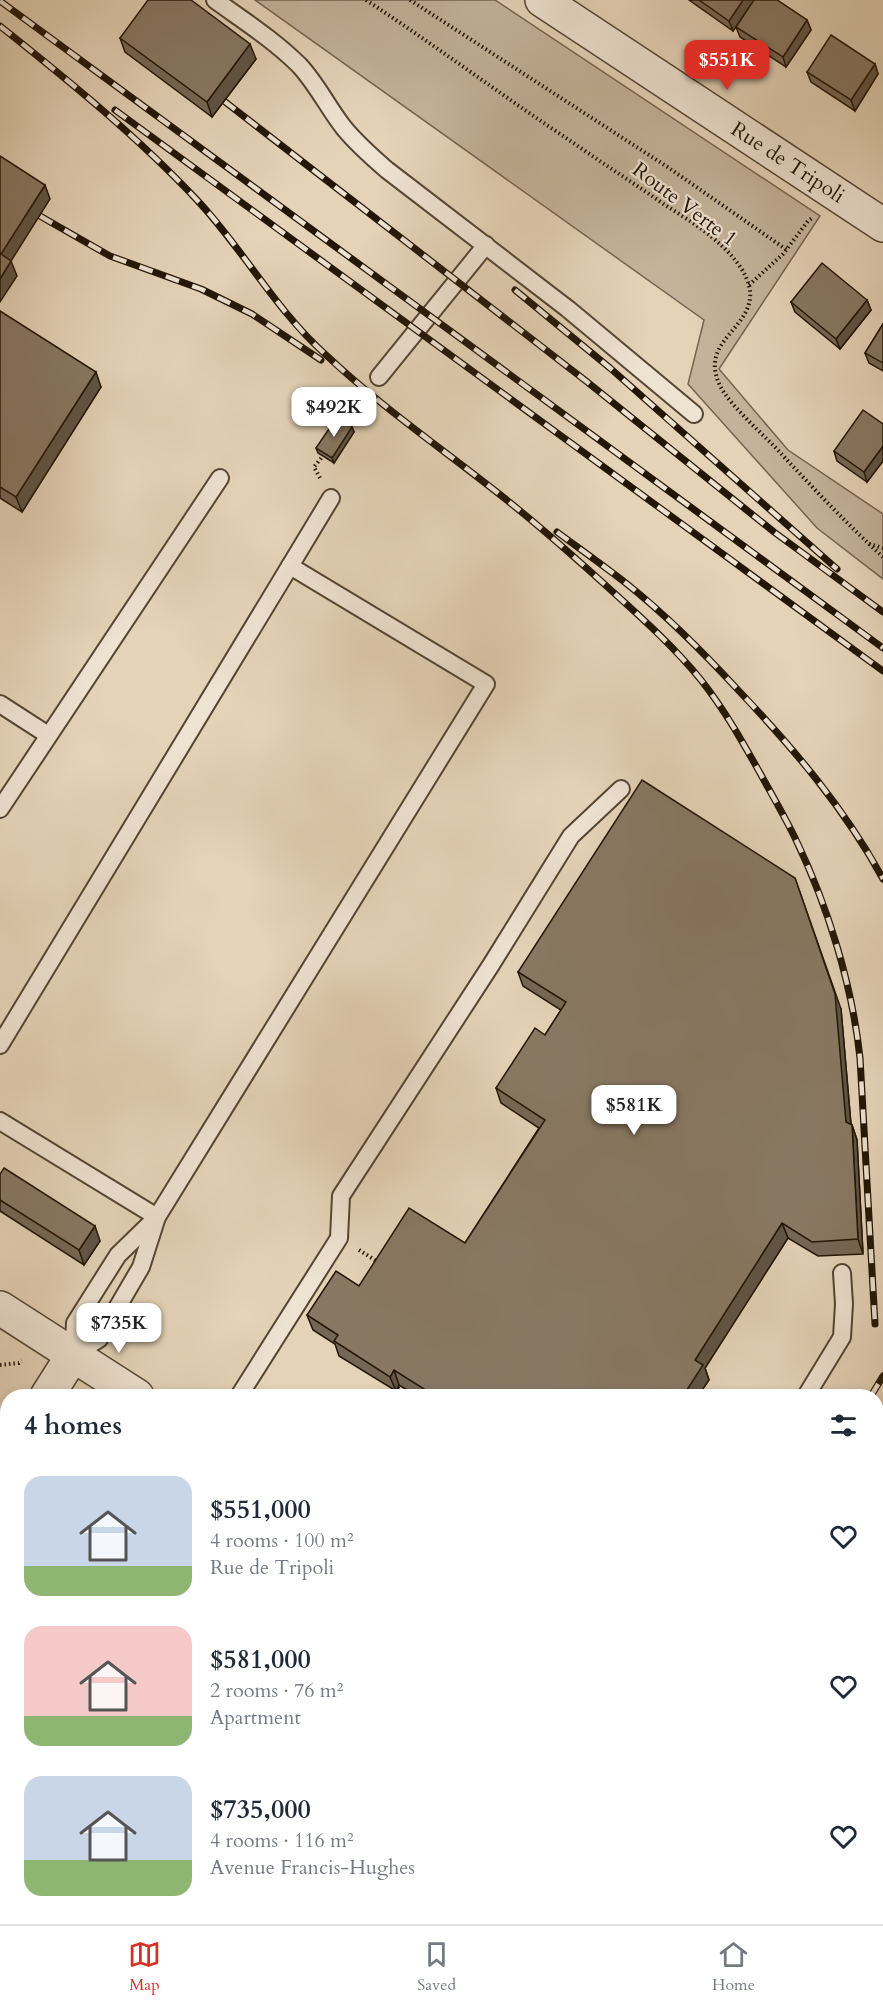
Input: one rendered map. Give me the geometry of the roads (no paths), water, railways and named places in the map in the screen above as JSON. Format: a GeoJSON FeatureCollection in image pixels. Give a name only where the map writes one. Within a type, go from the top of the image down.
{"type":"FeatureCollection","features":[{"type":"Feature","properties":{"kind":"street","name":"Rue de Tripoli"},"geometry":{"type":"LineString","coordinates":[[542,0],[883,225]]}},
{"type":"Feature","properties":{"kind":"street"},"geometry":{"type":"LineString","coordinates":[[0,1308],[126,1389]]}},
{"type":"Feature","properties":{"kind":"street"},"geometry":{"type":"LineString","coordinates":[[51,1389],[73,1355]]}},
{"type":"Feature","properties":{"kind":"lane"},"geometry":{"type":"LineString","coordinates":[[215,0],[282,50],[299,66],[359,146],[568,309],[693,414]]}},
{"type":"Feature","properties":{"kind":"lane"},"geometry":{"type":"LineString","coordinates":[[379,377],[486,245]]}},
{"type":"Feature","properties":{"kind":"lane"},"geometry":{"type":"LineString","coordinates":[[0,810],[220,478]]}},
{"type":"Feature","properties":{"kind":"lane"},"geometry":{"type":"LineString","coordinates":[[0,1045],[331,498]]}},
{"type":"Feature","properties":{"kind":"lane"},"geometry":{"type":"LineString","coordinates":[[73,1355],[75,1323],[118,1255],[157,1217],[486,684],[290,566]]}},
{"type":"Feature","properties":{"kind":"lane"},"geometry":{"type":"LineString","coordinates":[[0,704],[48,735]]}},
{"type":"Feature","properties":{"kind":"lane"},"geometry":{"type":"LineString","coordinates":[[243,1389],[339,1238],[341,1196],[491,965],[571,836],[621,789]]}},
{"type":"Feature","properties":{"kind":"lane"},"geometry":{"type":"LineString","coordinates":[[0,1121],[157,1217]]}},
{"type":"Feature","properties":{"kind":"lane"},"geometry":{"type":"LineString","coordinates":[[73,1355],[99,1339],[141,1268],[157,1217]]}},
{"type":"Feature","properties":{"kind":"lane"},"geometry":{"type":"LineString","coordinates":[[810,1389],[842,1337],[844,1313],[842,1273]]}},
{"type":"Feature","properties":{"kind":"railway"},"geometry":{"type":"LineString","coordinates":[[0,1],[883,648]]}},
{"type":"Feature","properties":{"kind":"railway"},"geometry":{"type":"LineString","coordinates":[[0,26],[102,110],[174,176],[214,219],[290,318],[325,354],[369,393],[508,501],[574,557],[669,645],[691,668],[717,702],[746,749],[796,840],[828,919],[845,974],[860,1058],[875,1324]]}},
{"type":"Feature","properties":{"kind":"railway"},"geometry":{"type":"LineString","coordinates":[[224,101],[586,381],[774,532],[883,612]]}},
{"type":"Feature","properties":{"kind":"railway"},"geometry":{"type":"LineString","coordinates":[[115,110],[883,671]]}},
{"type":"Feature","properties":{"kind":"railway"},"geometry":{"type":"LineString","coordinates":[[40,216],[110,256],[201,289],[252,314],[321,360]]}},
{"type":"Feature","properties":{"kind":"railway"},"geometry":{"type":"LineString","coordinates":[[515,290],[610,368],[837,569]]}},
{"type":"Feature","properties":{"kind":"railway"},"geometry":{"type":"LineString","coordinates":[[557,532],[642,596],[726,677],[817,780],[852,828],[883,879]]}},
{"type":"Feature","properties":{"kind":"railway"},"geometry":{"type":"LineString","coordinates":[[875,1389],[883,1376]]}}]}
